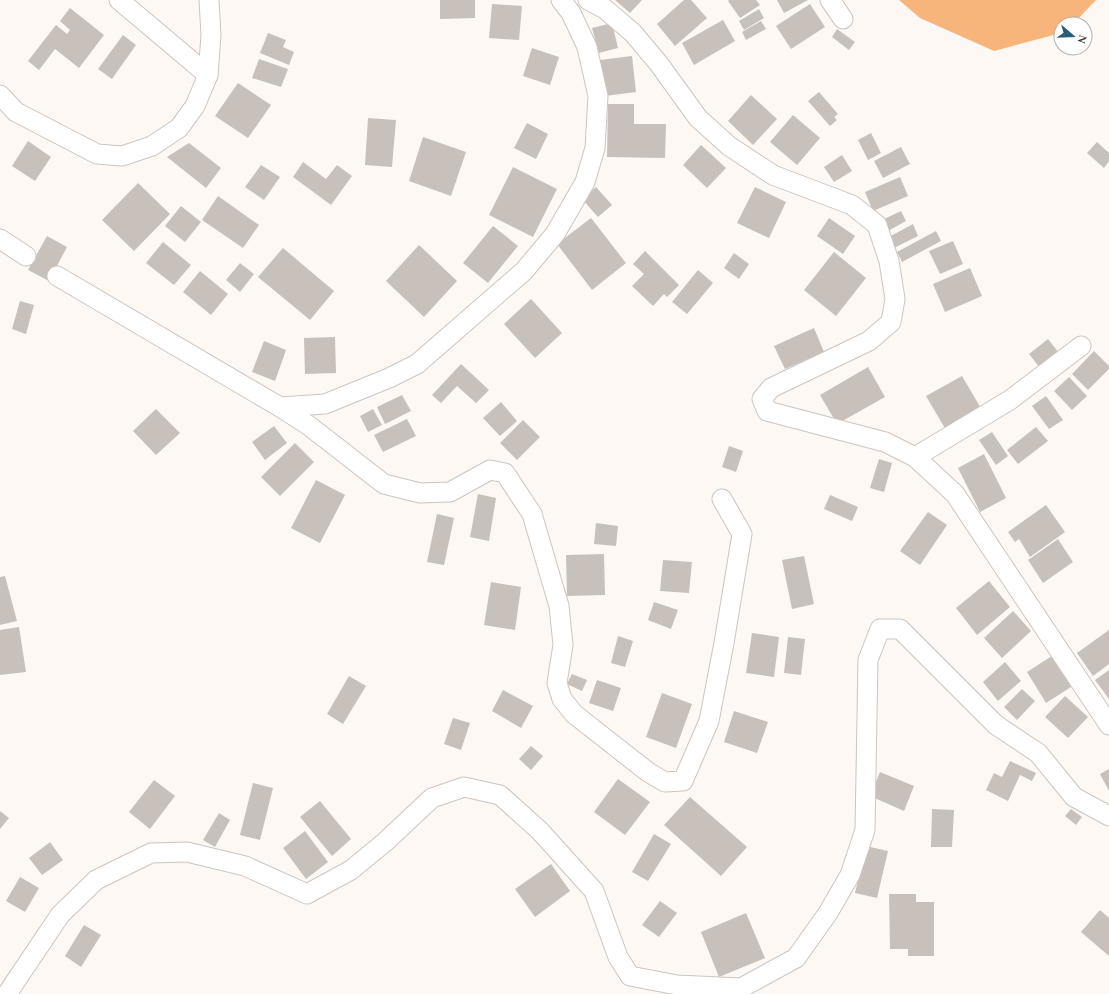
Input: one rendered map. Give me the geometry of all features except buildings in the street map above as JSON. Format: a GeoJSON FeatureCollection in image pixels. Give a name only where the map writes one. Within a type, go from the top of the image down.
{"type":"FeatureCollection","features":[{"type":"Feature","properties":{"kind":"street"},"geometry":{"type":"LineString","coordinates":[[119,0],[208,75]]}},
{"type":"Feature","properties":{"kind":"street"},"geometry":{"type":"LineString","coordinates":[[280,407],[325,404],[390,378],[417,364],[524,271],[555,234],[585,182],[595,148],[598,96],[587,47],[571,13],[561,0]]}},
{"type":"Feature","properties":{"kind":"street"},"geometry":{"type":"LineString","coordinates":[[588,0],[605,9],[633,33],[659,64],[698,118],[729,146],[773,175],[852,205],[877,225],[889,261],[895,299],[891,322],[869,341],[771,388],[762,399],[767,411],[885,442],[915,457],[955,494],[1109,725]]}},
{"type":"Feature","properties":{"kind":"street"},"geometry":{"type":"LineString","coordinates":[[830,0],[843,19]]}},
{"type":"Feature","properties":{"kind":"street"},"geometry":{"type":"LineString","coordinates":[[0,95],[16,112],[97,154],[122,156],[152,146],[179,128],[195,106],[208,75],[212,34],[209,2]]}},
{"type":"Feature","properties":{"kind":"street"},"geometry":{"type":"LineString","coordinates":[[0,239],[26,256]]}},
{"type":"Feature","properties":{"kind":"street"},"geometry":{"type":"LineString","coordinates":[[57,276],[280,407],[308,425],[384,484],[420,493],[450,492],[490,470],[505,473],[532,514],[559,606],[563,645],[557,682],[562,699],[580,719],[648,772],[665,782],[682,781],[709,721],[724,643],[742,534],[722,499]]}},
{"type":"Feature","properties":{"kind":"street"},"geometry":{"type":"LineString","coordinates":[[915,457],[1010,400],[1081,346]]}},
{"type":"Feature","properties":{"kind":"street"},"geometry":{"type":"LineString","coordinates":[[7,994],[60,915],[70,905],[96,880],[150,853],[187,852],[245,866],[307,894],[351,870],[385,842],[432,798],[464,787],[500,795],[540,831],[594,891],[618,958],[630,976],[677,985],[741,988],[796,958],[828,913],[850,875],[865,830],[868,660],[880,629],[900,629],[996,726],[1038,753],[1074,797],[1109,816]]}},
{"type":"Feature","properties":{"kind":"shaded area"},"geometry":{"type":"Polygon","coordinates":[[[899,0],[1096,0],[1081,16],[1053,16],[1053,35],[994,51],[920,18],[899,0]]]}}]}
